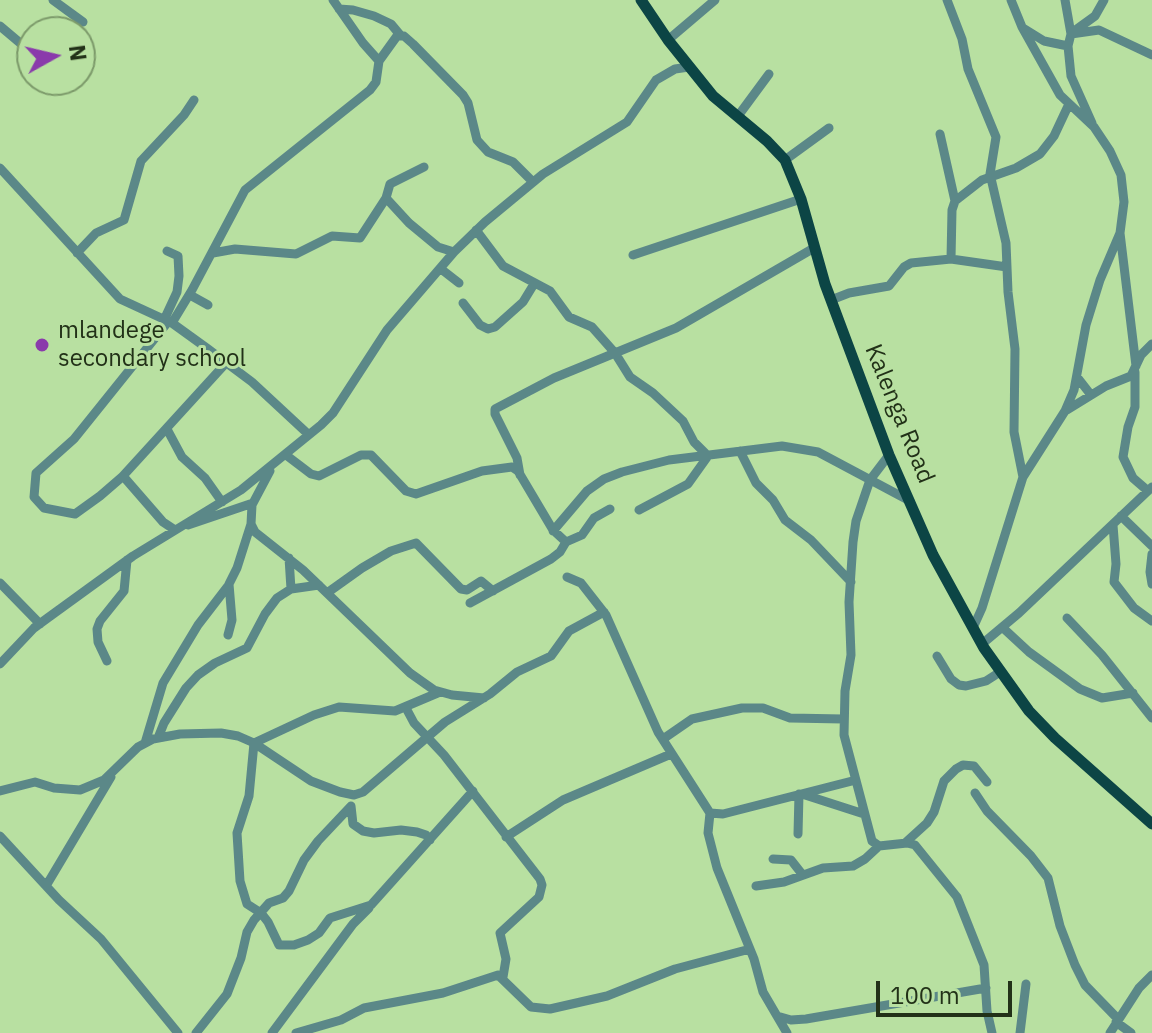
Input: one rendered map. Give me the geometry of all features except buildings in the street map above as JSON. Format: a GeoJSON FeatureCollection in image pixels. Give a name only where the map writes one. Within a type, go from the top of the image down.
{"type":"FeatureCollection","features":[{"type":"Feature","properties":{"kind":"main road","name":"Kalenga Road"},"geometry":{"type":"LineString","coordinates":[[641,0],[713,96],[785,160],[801,199],[831,300],[889,455],[933,555],[982,644],[1015,695],[1055,738],[1152,824]]}},
{"type":"Feature","properties":{"kind":"street"},"geometry":{"type":"LineString","coordinates":[[53,0],[75,16]]}},
{"type":"Feature","properties":{"kind":"street"},"geometry":{"type":"LineString","coordinates":[[668,40],[715,0]]}},
{"type":"Feature","properties":{"kind":"street"},"geometry":{"type":"LineString","coordinates":[[947,0],[962,39],[968,69],[995,130],[991,177],[1006,243],[1015,349],[1014,432],[1023,477]]}},
{"type":"Feature","properties":{"kind":"street"},"geometry":{"type":"LineString","coordinates":[[1011,0],[1053,84],[1094,127]]}},
{"type":"Feature","properties":{"kind":"street"},"geometry":{"type":"LineString","coordinates":[[982,644],[1150,489],[1133,478],[1123,457],[1135,407],[1135,369],[1120,233],[1124,202],[1121,175],[1094,127],[1071,76],[1068,46],[1071,34],[1065,0]]}},
{"type":"Feature","properties":{"kind":"street"},"geometry":{"type":"LineString","coordinates":[[1071,34],[1095,16],[1104,0]]}},
{"type":"Feature","properties":{"kind":"street"},"geometry":{"type":"LineString","coordinates":[[336,4],[391,24],[468,101],[477,140],[488,152],[513,162],[533,182]]}},
{"type":"Feature","properties":{"kind":"street"},"geometry":{"type":"LineString","coordinates":[[336,4],[379,61]]}},
{"type":"Feature","properties":{"kind":"street"},"geometry":{"type":"LineString","coordinates":[[0,26],[16,40]]}},
{"type":"Feature","properties":{"kind":"street"},"geometry":{"type":"LineString","coordinates":[[1022,27],[1044,41],[1068,46]]}},
{"type":"Feature","properties":{"kind":"street"},"geometry":{"type":"LineString","coordinates":[[1071,34],[1099,30],[1152,55]]}},
{"type":"Feature","properties":{"kind":"street"},"geometry":{"type":"LineString","coordinates":[[226,363],[123,476],[75,514],[44,508],[34,497],[36,473],[74,439],[190,295],[251,182],[370,90],[376,82],[379,61],[393,37],[401,36]]}},
{"type":"Feature","properties":{"kind":"street"},"geometry":{"type":"LineString","coordinates":[[0,664],[40,624],[127,560],[222,502],[286,455],[333,413],[387,330],[476,230],[555,165],[627,122],[656,80],[675,69],[689,67]]}},
{"type":"Feature","properties":{"kind":"street"},"geometry":{"type":"LineString","coordinates":[[738,116],[769,74]]}},
{"type":"Feature","properties":{"kind":"street"},"geometry":{"type":"LineString","coordinates":[[77,253],[96,233],[124,220],[141,161],[194,100]]}},
{"type":"Feature","properties":{"kind":"street"},"geometry":{"type":"LineString","coordinates":[[955,201],[982,180],[1029,162],[1040,154],[1054,136],[1069,104]]}},
{"type":"Feature","properties":{"kind":"street"},"geometry":{"type":"LineString","coordinates":[[785,160],[829,128]]}},
{"type":"Feature","properties":{"kind":"street"},"geometry":{"type":"LineString","coordinates":[[940,134],[955,201],[951,259]]}},
{"type":"Feature","properties":{"kind":"street"},"geometry":{"type":"LineString","coordinates":[[213,253],[235,249],[296,254],[332,236],[359,239],[386,198],[391,182],[424,167]]}},
{"type":"Feature","properties":{"kind":"street"},"geometry":{"type":"LineString","coordinates":[[0,168],[120,299],[168,322],[226,363],[252,382],[308,434]]}},
{"type":"Feature","properties":{"kind":"street"},"geometry":{"type":"LineString","coordinates":[[386,198],[409,223],[438,247],[454,252]]}},
{"type":"Feature","properties":{"kind":"street"},"geometry":{"type":"LineString","coordinates":[[633,255],[801,199]]}},
{"type":"Feature","properties":{"kind":"street"},"geometry":{"type":"LineString","coordinates":[[476,230],[503,266],[555,295],[569,317],[592,327],[615,353],[630,377],[683,421],[694,442],[708,456]]}},
{"type":"Feature","properties":{"kind":"street"},"geometry":{"type":"LineString","coordinates":[[973,628],[1023,477],[1065,411],[1077,377],[1089,315],[1120,233]]}},
{"type":"Feature","properties":{"kind":"street"},"geometry":{"type":"LineString","coordinates":[[520,475],[517,458],[495,409],[554,378],[676,328],[814,248]]}},
{"type":"Feature","properties":{"kind":"street"},"geometry":{"type":"LineString","coordinates":[[167,251],[178,256],[179,276],[168,322]]}},
{"type":"Feature","properties":{"kind":"street"},"geometry":{"type":"LineString","coordinates":[[831,300],[849,293],[889,286],[911,263],[951,259],[1007,267]]}},
{"type":"Feature","properties":{"kind":"street"},"geometry":{"type":"LineString","coordinates":[[441,269],[459,283]]}},
{"type":"Feature","properties":{"kind":"street"},"geometry":{"type":"LineString","coordinates":[[463,303],[480,325],[488,329],[495,327],[523,302],[534,284]]}},
{"type":"Feature","properties":{"kind":"street"},"geometry":{"type":"LineString","coordinates":[[190,295],[208,305]]}},
{"type":"Feature","properties":{"kind":"street"},"geometry":{"type":"LineString","coordinates":[[1065,411],[1135,369],[1141,355],[1152,344]]}},
{"type":"Feature","properties":{"kind":"street"},"geometry":{"type":"LineString","coordinates":[[1077,377],[1091,395]]}},
{"type":"Feature","properties":{"kind":"street"},"geometry":{"type":"LineString","coordinates":[[167,429],[182,457],[205,478],[222,502]]}},
{"type":"Feature","properties":{"kind":"street"},"geometry":{"type":"LineString","coordinates":[[553,531],[587,491],[604,479],[643,465],[782,446],[818,452],[910,501]]}},
{"type":"Feature","properties":{"kind":"street"},"geometry":{"type":"LineString","coordinates":[[740,451],[756,483],[773,500],[785,520],[811,540],[851,582]]}},
{"type":"Feature","properties":{"kind":"street"},"geometry":{"type":"LineString","coordinates":[[286,455],[311,474],[319,476],[361,455],[371,455],[411,494],[497,467],[512,467],[520,475],[553,531],[566,542]]}},
{"type":"Feature","properties":{"kind":"street"},"geometry":{"type":"LineString","coordinates":[[879,846],[869,834],[844,735],[843,719],[851,655],[849,602],[856,521],[870,480],[889,455]]}},
{"type":"Feature","properties":{"kind":"street"},"geometry":{"type":"LineString","coordinates":[[639,510],[688,484],[708,456]]}},
{"type":"Feature","properties":{"kind":"street"},"geometry":{"type":"LineString","coordinates":[[145,743],[163,683],[198,625],[228,586],[251,524],[253,503],[274,464]]}},
{"type":"Feature","properties":{"kind":"street"},"geometry":{"type":"LineString","coordinates":[[123,476],[163,522],[176,529],[253,503]]}},
{"type":"Feature","properties":{"kind":"street"},"geometry":{"type":"LineString","coordinates":[[470,603],[551,559],[566,542],[584,533],[594,518],[610,509]]}},
{"type":"Feature","properties":{"kind":"street"},"geometry":{"type":"LineString","coordinates":[[1121,516],[1152,546]]}},
{"type":"Feature","properties":{"kind":"street"},"geometry":{"type":"LineString","coordinates":[[251,524],[255,532],[319,585],[410,673],[440,692],[484,698]]}},
{"type":"Feature","properties":{"kind":"street"},"geometry":{"type":"LineString","coordinates":[[1113,525],[1114,582],[1134,608],[1152,621]]}},
{"type":"Feature","properties":{"kind":"street"},"geometry":{"type":"LineString","coordinates":[[327,593],[391,551],[416,543],[461,589],[467,590],[481,581],[493,591]]}},
{"type":"Feature","properties":{"kind":"street"},"geometry":{"type":"LineString","coordinates":[[1152,554],[1152,584]]}},
{"type":"Feature","properties":{"kind":"street"},"geometry":{"type":"LineString","coordinates":[[289,558],[291,589]]}},
{"type":"Feature","properties":{"kind":"street"},"geometry":{"type":"LineString","coordinates":[[107,661],[98,642],[97,629],[124,591],[127,560]]}},
{"type":"Feature","properties":{"kind":"street"},"geometry":{"type":"LineString","coordinates":[[567,577],[581,583],[604,612],[663,739],[710,813],[708,833],[717,868],[750,949],[763,992],[787,1033]]}},
{"type":"Feature","properties":{"kind":"street"},"geometry":{"type":"LineString","coordinates":[[0,583],[40,624]]}},
{"type":"Feature","properties":{"kind":"street"},"geometry":{"type":"LineString","coordinates":[[158,738],[186,688],[215,663],[247,648],[271,604],[291,589],[319,585]]}},
{"type":"Feature","properties":{"kind":"street"},"geometry":{"type":"LineString","coordinates":[[228,586],[232,620],[228,635]]}},
{"type":"Feature","properties":{"kind":"street"},"geometry":{"type":"LineString","coordinates":[[0,791],[35,782],[54,788],[80,790],[94,786],[145,743],[180,734],[221,733],[254,743],[311,781],[354,795],[370,788],[445,722],[484,698],[517,672],[551,656],[569,631],[604,612]]}},
{"type":"Feature","properties":{"kind":"street"},"geometry":{"type":"LineString","coordinates":[[1067,618],[1102,655],[1152,718]]}},
{"type":"Feature","properties":{"kind":"street"},"geometry":{"type":"LineString","coordinates":[[1002,627],[1029,652],[1080,689],[1102,698],[1133,693]]}},
{"type":"Feature","properties":{"kind":"street"},"geometry":{"type":"LineString","coordinates":[[937,656],[951,679],[959,685],[986,681],[1000,672]]}},
{"type":"Feature","properties":{"kind":"street"},"geometry":{"type":"LineString","coordinates":[[254,743],[339,707],[395,711],[440,692]]}},
{"type":"Feature","properties":{"kind":"street"},"geometry":{"type":"LineString","coordinates":[[406,708],[540,879],[539,897],[500,933],[506,959],[503,977]]}},
{"type":"Feature","properties":{"kind":"street"},"geometry":{"type":"LineString","coordinates":[[663,739],[692,719],[742,708],[763,708],[790,718],[843,719]]}},
{"type":"Feature","properties":{"kind":"street"},"geometry":{"type":"LineString","coordinates":[[254,743],[249,796],[237,838],[247,904],[268,922],[277,944],[294,945],[319,933],[335,915],[371,905]]}},
{"type":"Feature","properties":{"kind":"street"},"geometry":{"type":"LineString","coordinates":[[506,837],[563,800],[671,754]]}},
{"type":"Feature","properties":{"kind":"street"},"geometry":{"type":"LineString","coordinates":[[905,843],[927,823],[944,781],[956,769],[963,765],[974,766],[987,782]]}},
{"type":"Feature","properties":{"kind":"street"},"geometry":{"type":"LineString","coordinates":[[46,886],[114,770]]}},
{"type":"Feature","properties":{"kind":"street"},"geometry":{"type":"LineString","coordinates":[[710,813],[723,814],[856,780]]}},
{"type":"Feature","properties":{"kind":"street"},"geometry":{"type":"LineString","coordinates":[[272,1033],[353,924],[473,791]]}},
{"type":"Feature","properties":{"kind":"street"},"geometry":{"type":"LineString","coordinates":[[975,793],[987,811],[1048,878],[1060,926],[1085,985],[1131,1033]]}},
{"type":"Feature","properties":{"kind":"street"},"geometry":{"type":"LineString","coordinates":[[800,794],[864,814]]}},
{"type":"Feature","properties":{"kind":"street"},"geometry":{"type":"LineString","coordinates":[[798,834],[800,794]]}},
{"type":"Feature","properties":{"kind":"street"},"geometry":{"type":"LineString","coordinates":[[354,795],[351,806],[353,824],[363,831],[417,832],[430,840]]}},
{"type":"Feature","properties":{"kind":"street"},"geometry":{"type":"LineString","coordinates":[[196,1033],[227,994],[247,932],[269,903],[283,898],[289,891],[304,860],[351,806]]}},
{"type":"Feature","properties":{"kind":"street"},"geometry":{"type":"LineString","coordinates":[[0,836],[101,939],[178,1033]]}},
{"type":"Feature","properties":{"kind":"street"},"geometry":{"type":"LineString","coordinates":[[756,886],[784,882],[823,868],[853,866],[879,846],[915,845],[957,897],[984,965],[992,1033]]}},
{"type":"Feature","properties":{"kind":"street"},"geometry":{"type":"LineString","coordinates":[[773,859],[794,862],[802,874]]}},
{"type":"Feature","properties":{"kind":"street"},"geometry":{"type":"LineString","coordinates":[[296,1033],[341,1020],[364,1008],[443,993],[501,974],[531,1007],[550,1009],[607,996],[675,969],[750,949]]}},
{"type":"Feature","properties":{"kind":"street"},"geometry":{"type":"LineString","coordinates":[[1110,1033],[1139,988],[1152,975]]}},
{"type":"Feature","properties":{"kind":"street"},"geometry":{"type":"LineString","coordinates":[[1020,1033],[1026,984]]}},
{"type":"Feature","properties":{"kind":"street"},"geometry":{"type":"LineString","coordinates":[[777,1016],[791,1020],[806,1019],[986,988]]}},
{"type":"Feature","properties":{"kind":"place","name":"mlandege secondary school"},"geometry":{"type":"Point","coordinates":[42,345]}}]}
